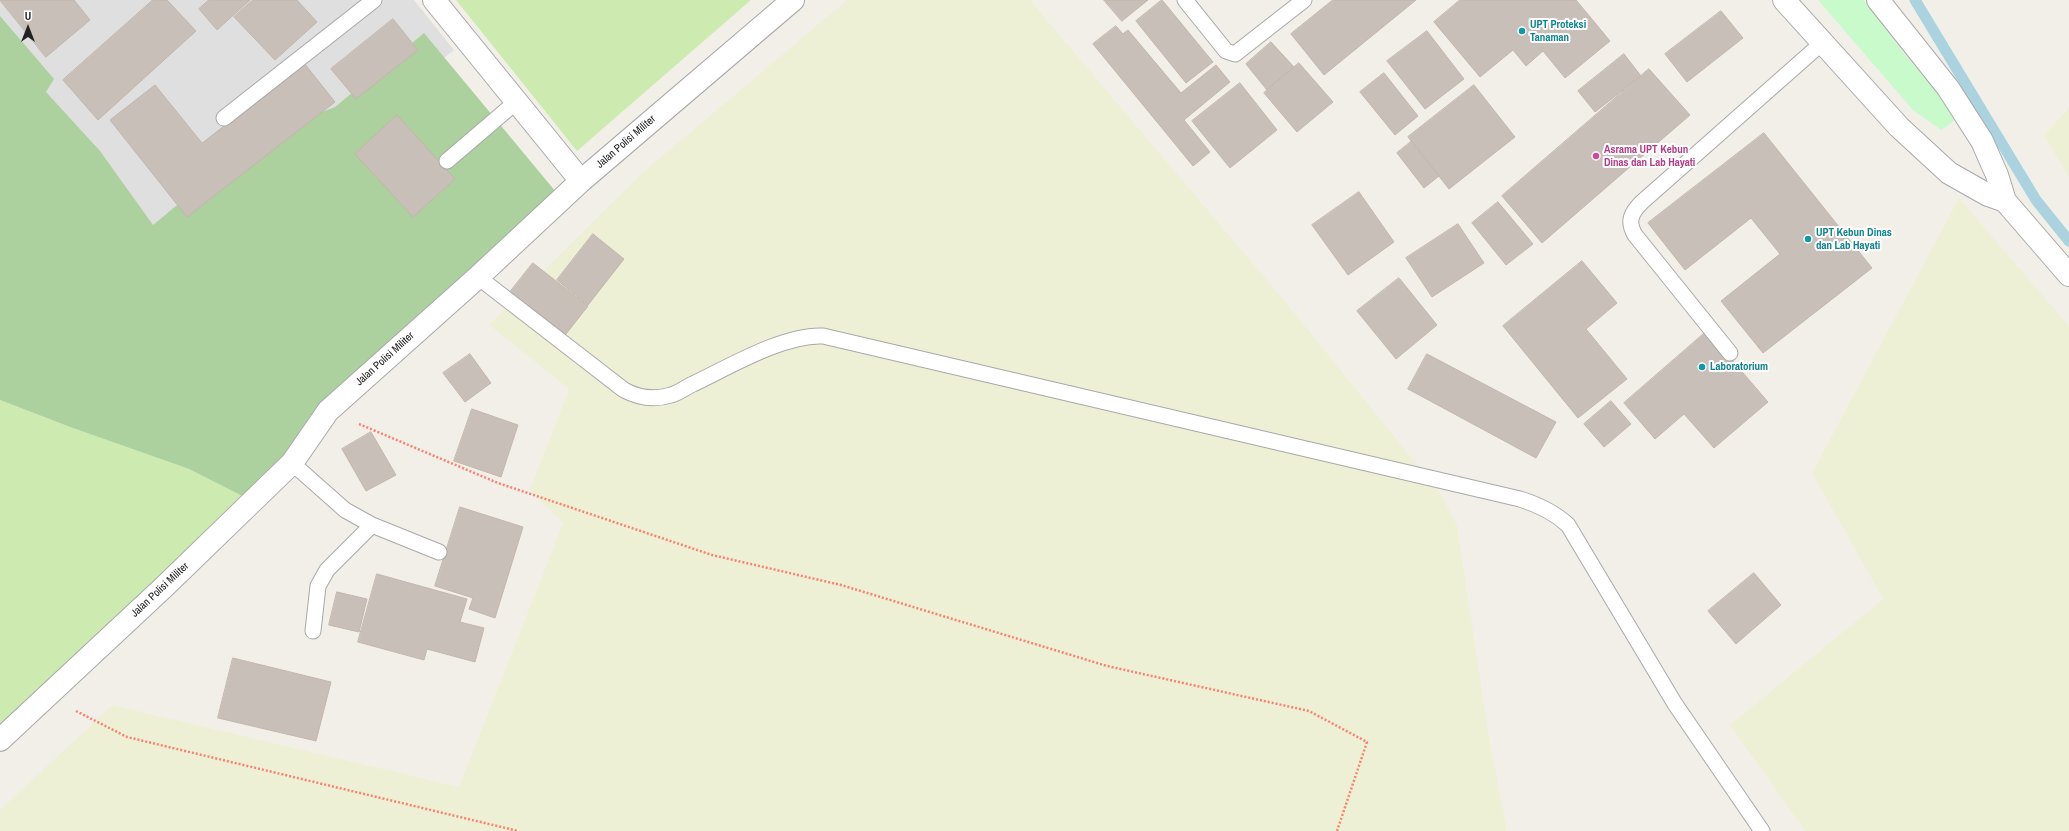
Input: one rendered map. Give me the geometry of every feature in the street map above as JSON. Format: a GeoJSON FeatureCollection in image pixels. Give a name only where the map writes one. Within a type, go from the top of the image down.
{"type":"FeatureCollection","features":[{"type":"Feature","properties":{"kind":"street"},"geometry":{"type":"LineString","coordinates":[[434,0],[581,181]]}},
{"type":"Feature","properties":{"kind":"street","name":"Jalan Polisi Militer"},"geometry":{"type":"LineString","coordinates":[[0,740],[292,463],[328,411],[478,278],[581,181],[793,0]]}},
{"type":"Feature","properties":{"kind":"street"},"geometry":{"type":"LineString","coordinates":[[1784,0],[1899,127],[1949,173],[1988,195],[2005,201]]}},
{"type":"Feature","properties":{"kind":"street"},"geometry":{"type":"LineString","coordinates":[[1878,0],[1948,88],[1982,141],[1997,175],[2005,201],[2069,275]]}},
{"type":"Feature","properties":{"kind":"lane"},"geometry":{"type":"LineString","coordinates":[[224,118],[374,0]]}},
{"type":"Feature","properties":{"kind":"lane"},"geometry":{"type":"LineString","coordinates":[[1185,0],[1226,51],[1235,54],[1304,0]]}},
{"type":"Feature","properties":{"kind":"lane"},"geometry":{"type":"LineString","coordinates":[[1730,353],[1635,236],[1630,227],[1630,220],[1633,211],[1642,202],[1822,43]]}},
{"type":"Feature","properties":{"kind":"lane"},"geometry":{"type":"LineString","coordinates":[[447,161],[516,102]]}},
{"type":"Feature","properties":{"kind":"lane"},"geometry":{"type":"LineString","coordinates":[[478,278],[624,390],[636,396],[649,398],[672,395],[787,341],[811,336],[824,336],[1520,499],[1540,505],[1556,514],[1568,525],[1675,704],[1762,831]]}},
{"type":"Feature","properties":{"kind":"lane"},"geometry":{"type":"LineString","coordinates":[[292,463],[345,510],[372,525],[439,552]]}},
{"type":"Feature","properties":{"kind":"lane"},"geometry":{"type":"LineString","coordinates":[[313,631],[318,586],[327,570],[372,525]]}},
{"type":"Feature","properties":{"kind":"path"},"geometry":{"type":"LineString","coordinates":[[328,411],[498,483],[712,555],[841,585],[1107,666],[1309,711],[1368,742],[1337,831]]}},
{"type":"Feature","properties":{"kind":"path"},"geometry":{"type":"LineString","coordinates":[[47,696],[126,737],[518,831]]}},
{"type":"Feature","properties":{"kind":"shaded area"},"geometry":{"type":"Polygon","coordinates":[[[0,0],[414,0],[454,50],[180,264],[0,39],[0,0]]]}},
{"type":"Feature","properties":{"kind":"green space"},"geometry":{"type":"Polygon","coordinates":[[[456,0],[751,0],[577,151],[456,0]]]}},
{"type":"Feature","properties":{"kind":"green space"},"geometry":{"type":"Polygon","coordinates":[[[847,0],[1030,0],[1288,305],[1440,493],[1457,525],[1488,731],[1507,831],[0,831],[0,810],[112,705],[459,787],[563,523],[530,490],[569,389],[489,325],[642,173],[847,0]]]}},
{"type":"Feature","properties":{"kind":"green space"},"geometry":{"type":"Polygon","coordinates":[[[1818,0],[1864,0],[1906,56],[1941,96],[1954,121],[1941,130],[1913,110],[1818,0]]]}},
{"type":"Feature","properties":{"kind":"green space"},"geometry":{"type":"Polygon","coordinates":[[[0,16],[54,79],[46,92],[100,151],[153,225],[263,134],[335,107],[424,33],[556,192],[250,500],[189,469],[70,427],[0,400],[0,16]]]}},
{"type":"Feature","properties":{"kind":"green space"},"geometry":{"type":"Polygon","coordinates":[[[2069,107],[2069,177],[2044,136],[2069,107]]]}},
{"type":"Feature","properties":{"kind":"green space"},"geometry":{"type":"Polygon","coordinates":[[[1959,198],[2069,326],[2069,831],[1805,831],[1730,725],[1883,599],[1812,473],[1959,198]]]}},
{"type":"Feature","properties":{"kind":"green space"},"geometry":{"type":"Polygon","coordinates":[[[0,400],[70,427],[189,469],[250,500],[0,732],[0,400]]]}},
{"type":"Feature","properties":{"kind":"building"},"geometry":{"type":"Polygon","coordinates":[[[0,0],[74,0],[90,20],[46,57],[0,0]]]}},
{"type":"Feature","properties":{"kind":"building"},"geometry":{"type":"Polygon","coordinates":[[[153,0],[167,0],[196,31],[98,120],[63,80],[153,0]]]}},
{"type":"Feature","properties":{"kind":"building"},"geometry":{"type":"Polygon","coordinates":[[[209,0],[250,0],[217,30],[199,9],[209,0]]]}},
{"type":"Feature","properties":{"kind":"building"},"geometry":{"type":"Polygon","coordinates":[[[253,0],[297,0],[317,22],[275,60],[234,17],[253,0]]]}},
{"type":"Feature","properties":{"kind":"building"},"geometry":{"type":"Polygon","coordinates":[[[1104,0],[1148,0],[1122,21],[1104,0]]]}},
{"type":"Feature","properties":{"kind":"building"},"geometry":{"type":"Polygon","coordinates":[[[1162,0],[1213,62],[1186,83],[1136,21],[1162,0]]]}},
{"type":"Feature","properties":{"kind":"building"},"geometry":{"type":"Polygon","coordinates":[[[1333,0],[1416,0],[1324,75],[1291,34],[1333,0]]]}},
{"type":"Feature","properties":{"kind":"building","name":"UPT Proteksi Tanaman"},"geometry":{"type":"Polygon","coordinates":[[[1460,0],[1576,0],[1610,41],[1565,78],[1543,51],[1526,66],[1513,50],[1480,77],[1434,22],[1460,0]]]}},
{"type":"Feature","properties":{"kind":"building"},"geometry":{"type":"Polygon","coordinates":[[[1721,11],[1743,38],[1687,82],[1665,54],[1721,11]]]}},
{"type":"Feature","properties":{"kind":"building"},"geometry":{"type":"Polygon","coordinates":[[[393,19],[418,50],[356,99],[331,69],[393,19]]]}},
{"type":"Feature","properties":{"kind":"building"},"geometry":{"type":"Polygon","coordinates":[[[1116,26],[1123,34],[1128,30],[1181,93],[1216,65],[1230,82],[1184,120],[1210,152],[1193,166],[1093,44],[1116,26]]]}},
{"type":"Feature","properties":{"kind":"building"},"geometry":{"type":"Polygon","coordinates":[[[1427,31],[1464,79],[1425,109],[1387,61],[1427,31]]]}},
{"type":"Feature","properties":{"kind":"building"},"geometry":{"type":"Polygon","coordinates":[[[1271,42],[1294,67],[1267,90],[1246,64],[1271,42]]]}},
{"type":"Feature","properties":{"kind":"building"},"geometry":{"type":"Polygon","coordinates":[[[1624,54],[1641,76],[1595,112],[1578,91],[1624,54]]]}},
{"type":"Feature","properties":{"kind":"building"},"geometry":{"type":"Polygon","coordinates":[[[304,63],[335,102],[187,217],[110,120],[155,85],[202,143],[304,63]]]}},
{"type":"Feature","properties":{"kind":"building"},"geometry":{"type":"Polygon","coordinates":[[[1299,63],[1333,102],[1297,132],[1264,93],[1299,63]]]}},
{"type":"Feature","properties":{"kind":"building","name":"Asrama UPT Kebun Dinas dan Lab Hayati"},"geometry":{"type":"Polygon","coordinates":[[[1649,69],[1690,115],[1542,243],[1502,196],[1649,69]]]}},
{"type":"Feature","properties":{"kind":"building"},"geometry":{"type":"Polygon","coordinates":[[[1384,73],[1418,116],[1395,135],[1360,92],[1384,73]]]}},
{"type":"Feature","properties":{"kind":"building"},"geometry":{"type":"Polygon","coordinates":[[[1240,83],[1277,130],[1230,168],[1192,121],[1240,83]]]}},
{"type":"Feature","properties":{"kind":"building"},"geometry":{"type":"Polygon","coordinates":[[[1474,85],[1515,137],[1449,189],[1408,137],[1474,85]]]}},
{"type":"Feature","properties":{"kind":"building"},"geometry":{"type":"Polygon","coordinates":[[[397,115],[455,179],[413,217],[355,154],[397,115]]]}},
{"type":"Feature","properties":{"kind":"building","name":"UPT Kebun Dinas dan Lab Hayati"},"geometry":{"type":"Polygon","coordinates":[[[1764,133],[1872,268],[1763,353],[1721,301],[1780,254],[1751,218],[1685,270],[1648,223],[1764,133]]]}},
{"type":"Feature","properties":{"kind":"building"},"geometry":{"type":"Polygon","coordinates":[[[1412,141],[1439,176],[1424,188],[1397,153],[1412,141]]]}},
{"type":"Feature","properties":{"kind":"building"},"geometry":{"type":"Polygon","coordinates":[[[1359,192],[1394,242],[1348,275],[1312,225],[1359,192]]]}},
{"type":"Feature","properties":{"kind":"building"},"geometry":{"type":"Polygon","coordinates":[[[1498,202],[1533,244],[1506,265],[1472,223],[1498,202]]]}},
{"type":"Feature","properties":{"kind":"building"},"geometry":{"type":"Polygon","coordinates":[[[1458,224],[1484,263],[1432,297],[1406,258],[1458,224]]]}},
{"type":"Feature","properties":{"kind":"building"},"geometry":{"type":"Polygon","coordinates":[[[593,234],[624,259],[588,305],[557,280],[593,234]]]}},
{"type":"Feature","properties":{"kind":"building"},"geometry":{"type":"Polygon","coordinates":[[[1582,261],[1617,303],[1586,329],[1627,379],[1578,418],[1503,326],[1582,261]]]}},
{"type":"Feature","properties":{"kind":"building"},"geometry":{"type":"Polygon","coordinates":[[[533,263],[588,306],[566,334],[510,292],[533,263]]]}},
{"type":"Feature","properties":{"kind":"building"},"geometry":{"type":"Polygon","coordinates":[[[1399,278],[1437,325],[1396,359],[1357,311],[1399,278]]]}},
{"type":"Feature","properties":{"kind":"building","name":"Laboratorium"},"geometry":{"type":"Polygon","coordinates":[[[1707,331],[1768,402],[1714,448],[1684,414],[1655,439],[1624,403],[1707,331]]]}},
{"type":"Feature","properties":{"kind":"building"},"geometry":{"type":"Polygon","coordinates":[[[470,354],[491,383],[465,402],[443,373],[470,354]]]}},
{"type":"Feature","properties":{"kind":"building"},"geometry":{"type":"Polygon","coordinates":[[[1427,354],[1556,422],[1536,458],[1408,389],[1427,354]]]}},
{"type":"Feature","properties":{"kind":"building"},"geometry":{"type":"Polygon","coordinates":[[[1611,401],[1631,424],[1604,447],[1584,424],[1611,401]]]}},
{"type":"Feature","properties":{"kind":"building"},"geometry":{"type":"Polygon","coordinates":[[[472,409],[518,425],[501,477],[454,461],[472,409]]]}},
{"type":"Feature","properties":{"kind":"building"},"geometry":{"type":"Polygon","coordinates":[[[371,432],[396,475],[366,491],[342,449],[371,432]]]}},
{"type":"Feature","properties":{"kind":"building"},"geometry":{"type":"Polygon","coordinates":[[[460,507],[523,527],[495,618],[469,609],[473,598],[435,586],[460,507]]]}},
{"type":"Feature","properties":{"kind":"building"},"geometry":{"type":"Polygon","coordinates":[[[1754,573],[1781,605],[1736,644],[1708,611],[1754,573]]]}},
{"type":"Feature","properties":{"kind":"building"},"geometry":{"type":"Polygon","coordinates":[[[377,574],[467,599],[460,622],[484,628],[475,662],[427,649],[424,660],[358,642],[377,574]]]}},
{"type":"Feature","properties":{"kind":"building"},"geometry":{"type":"Polygon","coordinates":[[[337,592],[367,599],[359,632],[329,625],[337,592]]]}},
{"type":"Feature","properties":{"kind":"building"},"geometry":{"type":"Polygon","coordinates":[[[233,658],[331,682],[316,741],[218,718],[233,658]]]}},
{"type":"Feature","properties":{"kind":"waterway"},"geometry":{"type":"LineString","coordinates":[[1915,0],[2036,200],[2069,241]]}},
{"type":"Feature","properties":{"kind":"place","name":"UPT Proteksi Tanaman"},"geometry":{"type":"Point","coordinates":[1522,31]}},
{"type":"Feature","properties":{"kind":"place","name":"Asrama UPT Kebun Dinas dan Lab Hayati"},"geometry":{"type":"Point","coordinates":[1596,156]}},
{"type":"Feature","properties":{"kind":"place","name":"UPT Kebun Dinas dan Lab Hayati"},"geometry":{"type":"Point","coordinates":[1808,239]}},
{"type":"Feature","properties":{"kind":"place","name":"Laboratorium"},"geometry":{"type":"Point","coordinates":[1702,367]}}]}
